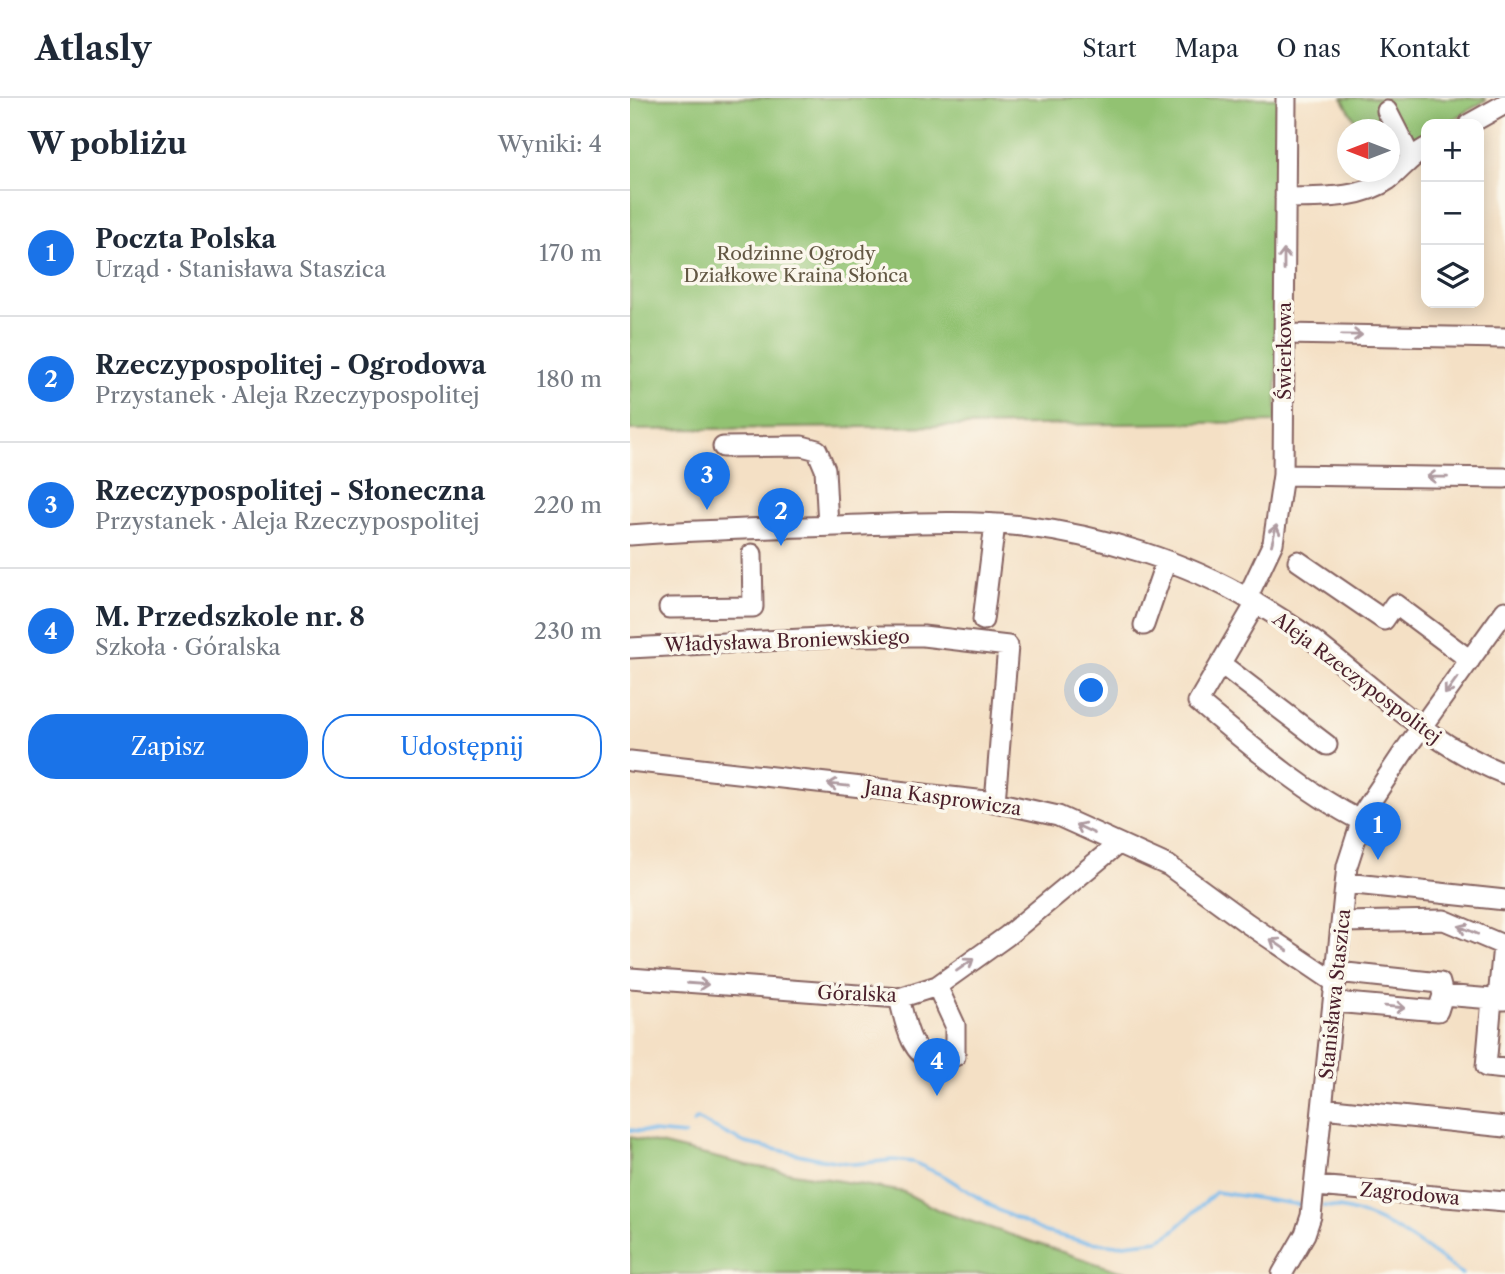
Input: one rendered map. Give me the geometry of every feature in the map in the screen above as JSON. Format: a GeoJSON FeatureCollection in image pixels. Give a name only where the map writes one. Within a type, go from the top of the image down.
{"type":"FeatureCollection","features":[{"type":"Feature","properties":{"kind":"street","name":"Świerkowa"},"geometry":{"type":"LineString","coordinates":[[1286,98],[1283,475],[1273,543],[1252,601],[1220,666],[1198,702],[1307,789],[1361,821]]}},
{"type":"Feature","properties":{"kind":"street"},"geometry":{"type":"LineString","coordinates":[[1477,119],[1505,104]]}},
{"type":"Feature","properties":{"kind":"street"},"geometry":{"type":"LineString","coordinates":[[1285,198],[1342,195],[1368,190],[1387,181],[1419,153],[1387,111]]}},
{"type":"Feature","properties":{"kind":"street"},"geometry":{"type":"LineString","coordinates":[[1284,334],[1505,338]]}},
{"type":"Feature","properties":{"kind":"street"},"geometry":{"type":"LineString","coordinates":[[723,447],[802,446],[817,450],[825,469],[828,526]]}},
{"type":"Feature","properties":{"kind":"street"},"geometry":{"type":"LineString","coordinates":[[1283,475],[1505,478]]}},
{"type":"Feature","properties":{"kind":"street","name":"Aleja Rzeczypospolitej"},"geometry":{"type":"LineString","coordinates":[[630,536],[698,530],[928,523],[1021,526],[1094,539],[1166,561],[1252,601],[1321,646],[1422,728],[1478,764],[1505,774]]}},
{"type":"Feature","properties":{"kind":"street"},"geometry":{"type":"LineString","coordinates":[[983,620],[995,524]]}},
{"type":"Feature","properties":{"kind":"street"},"geometry":{"type":"LineString","coordinates":[[669,608],[753,607],[752,554]]}},
{"type":"Feature","properties":{"kind":"street"},"geometry":{"type":"LineString","coordinates":[[1144,625],[1166,561]]}},
{"type":"Feature","properties":{"kind":"street"},"geometry":{"type":"LineString","coordinates":[[1298,561],[1384,620],[1395,604],[1470,660]]}},
{"type":"Feature","properties":{"kind":"street","name":"Stanisława Staszica"},"geometry":{"type":"LineString","coordinates":[[1283,1274],[1305,1234],[1311,1216],[1348,866],[1361,821],[1365,810],[1505,612]]}},
{"type":"Feature","properties":{"kind":"street","name":"Władysława Broniewskiego"},"geometry":{"type":"LineString","coordinates":[[630,649],[885,636],[923,636],[1008,646],[995,802]]}},
{"type":"Feature","properties":{"kind":"street"},"geometry":{"type":"LineString","coordinates":[[1220,666],[1229,670],[1327,745]]}},
{"type":"Feature","properties":{"kind":"street","name":"Jana Kasprowicza"},"geometry":{"type":"LineString","coordinates":[[630,761],[995,802],[1058,816],[1169,866],[1336,985]]}},
{"type":"Feature","properties":{"kind":"street","name":"Góralska"},"geometry":{"type":"LineString","coordinates":[[630,978],[899,998],[937,986],[1007,936],[1118,845]]}},
{"type":"Feature","properties":{"kind":"street"},"geometry":{"type":"LineString","coordinates":[[1346,884],[1505,900]]}},
{"type":"Feature","properties":{"kind":"street"},"geometry":{"type":"LineString","coordinates":[[1342,922],[1444,920],[1504,945],[1486,1067],[1505,1069]]}},
{"type":"Feature","properties":{"kind":"street"},"geometry":{"type":"LineString","coordinates":[[1440,982],[1443,995],[1438,1011],[1336,985],[1440,982]]}},
{"type":"Feature","properties":{"kind":"street"},"geometry":{"type":"LineString","coordinates":[[899,998],[909,1037],[922,1057],[935,1063],[955,1056],[955,1025],[937,986]]}},
{"type":"Feature","properties":{"kind":"street"},"geometry":{"type":"LineString","coordinates":[[1443,995],[1498,999]]}},
{"type":"Feature","properties":{"kind":"street"},"geometry":{"type":"LineString","coordinates":[[1324,1108],[1505,1127]]}},
{"type":"Feature","properties":{"kind":"street","name":"Zagrodowa"},"geometry":{"type":"LineString","coordinates":[[1315,1186],[1505,1202]]}},
{"type":"Feature","properties":{"kind":"green space","name":"Rodzinne Ogrody Działkowe Kraina Słońca"},"geometry":{"type":"Polygon","coordinates":[[[630,98],[1282,98],[1276,422],[630,430],[630,98]]]}},
{"type":"Feature","properties":{"kind":"green space"},"geometry":{"type":"Polygon","coordinates":[[[1342,98],[1486,100],[1454,119],[1421,119],[1421,139],[1400,152],[1400,119],[1354,119],[1342,98]]]}},
{"type":"Feature","properties":{"kind":"green space"},"geometry":{"type":"Polygon","coordinates":[[[630,1137],[747,1165],[904,1192],[940,1211],[1116,1270],[1136,1274],[630,1274],[630,1137]]]}},
{"type":"Feature","properties":{"kind":"waterway"},"geometry":{"type":"LineString","coordinates":[[693,1123],[696,1119],[745,1143],[821,1159],[854,1164],[893,1160],[913,1162],[944,1176],[998,1210],[1045,1232],[1081,1241],[1116,1245],[1159,1240],[1170,1234],[1216,1192],[1301,1205]]}},
{"type":"Feature","properties":{"kind":"waterway"},"geometry":{"type":"LineString","coordinates":[[630,1130],[685,1135]]}},
{"type":"Feature","properties":{"kind":"waterway"},"geometry":{"type":"LineString","coordinates":[[1323,1206],[1343,1209],[1380,1221],[1414,1240],[1462,1274]]}},
{"type":"Feature","properties":{"kind":"place","name":"Rzeczypospolitej - Słoneczna"},"geometry":{"type":"Point","coordinates":[707,510]}},
{"type":"Feature","properties":{"kind":"place","name":"Rzeczypospolitej - Ogrodowa"},"geometry":{"type":"Point","coordinates":[781,546]}},
{"type":"Feature","properties":{"kind":"place","name":"Poczta Polska"},"geometry":{"type":"Point","coordinates":[1378,860]}},
{"type":"Feature","properties":{"kind":"place","name":"M. Przedszkole nr. 8"},"geometry":{"type":"Point","coordinates":[937,1096]}}]}
